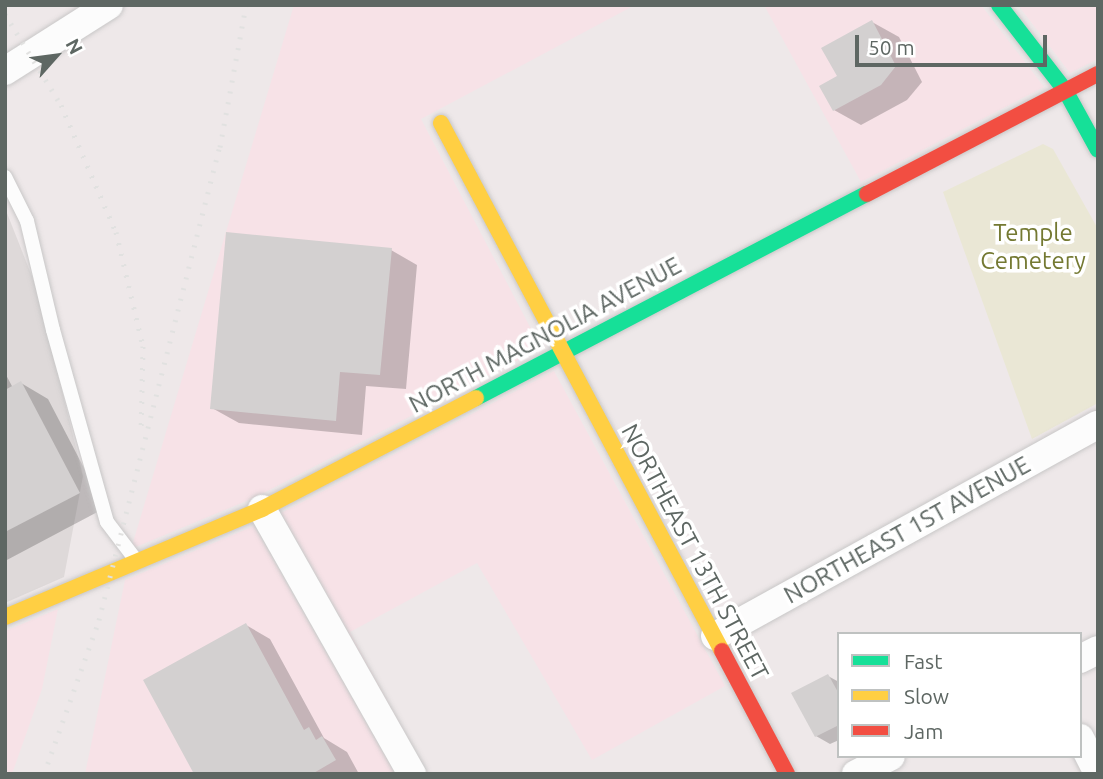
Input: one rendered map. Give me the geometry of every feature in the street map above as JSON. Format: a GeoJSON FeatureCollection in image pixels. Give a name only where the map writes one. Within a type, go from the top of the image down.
{"type":"FeatureCollection","features":[{"type":"Feature","properties":{"kind":"main road"},"geometry":{"type":"LineString","coordinates":[[999,5],[1065,90],[1098,150]]}},
{"type":"Feature","properties":{"kind":"main road","name":"NORTH MAGNOLIA AVENUE"},"geometry":{"type":"LineString","coordinates":[[5,617],[262,509],[1098,74]]}},
{"type":"Feature","properties":{"kind":"main road","name":"NORTHEAST 13TH STREET"},"geometry":{"type":"LineString","coordinates":[[441,123],[787,774]]}},
{"type":"Feature","properties":{"kind":"street"},"geometry":{"type":"LineString","coordinates":[[5,71],[77,15],[108,5]]}},
{"type":"Feature","properties":{"kind":"street","name":"NORTHEAST 1ST AVENUE"},"geometry":{"type":"LineString","coordinates":[[715,636],[1098,425]]}},
{"type":"Feature","properties":{"kind":"street"},"geometry":{"type":"LineString","coordinates":[[262,509],[412,774]]}},
{"type":"Feature","properties":{"kind":"street"},"geometry":{"type":"LineString","coordinates":[[1082,658],[1098,650]]}},
{"type":"Feature","properties":{"kind":"street"},"geometry":{"type":"LineString","coordinates":[[1082,742],[1098,773]]}},
{"type":"Feature","properties":{"kind":"street"},"geometry":{"type":"LineString","coordinates":[[856,774],[887,758]]}},
{"type":"Feature","properties":{"kind":"lane"},"geometry":{"type":"LineString","coordinates":[[5,177],[27,221],[53,330],[107,522],[136,561]]}},
{"type":"Feature","properties":{"kind":"shaded area"},"geometry":{"type":"Polygon","coordinates":[[[294,5],[635,5],[421,119],[541,348],[256,497],[131,549],[294,5]]]}},
{"type":"Feature","properties":{"kind":"shaded area"},"geometry":{"type":"Polygon","coordinates":[[[764,5],[981,5],[1044,87],[861,182],[764,5]]]}},
{"type":"Feature","properties":{"kind":"shaded area"},"geometry":{"type":"Polygon","coordinates":[[[1018,5],[1098,5],[1098,59],[1070,73],[1018,5]]]}},
{"type":"Feature","properties":{"kind":"shaded area"},"geometry":{"type":"Polygon","coordinates":[[[5,208],[37,289],[83,476],[64,577],[5,603],[5,208]]]}},
{"type":"Feature","properties":{"kind":"shaded area"},"geometry":{"type":"Polygon","coordinates":[[[554,371],[725,686],[592,760],[477,563],[350,632],[411,743],[281,513],[554,371]]]}},
{"type":"Feature","properties":{"kind":"shaded area"},"geometry":{"type":"Polygon","coordinates":[[[254,526],[395,774],[85,774],[125,580],[254,526]]]}},
{"type":"Feature","properties":{"kind":"shaded area"},"geometry":{"type":"Polygon","coordinates":[[[58,609],[42,689],[12,774],[5,774],[5,631],[58,609]]]}},
{"type":"Feature","properties":{"kind":"green space","name":"Temple Cemetery"},"geometry":{"type":"Polygon","coordinates":[[[1043,144],[1053,149],[1098,229],[1098,403],[1032,439],[943,192],[1043,144]]]}},
{"type":"Feature","properties":{"kind":"building"},"geometry":{"type":"Polygon","coordinates":[[[872,20],[896,66],[881,85],[833,111],[819,86],[837,76],[821,48],[872,20]]]}},
{"type":"Feature","properties":{"kind":"building"},"geometry":{"type":"Polygon","coordinates":[[[226,232],[392,248],[380,375],[340,372],[336,421],[210,409],[226,232]]]}},
{"type":"Feature","properties":{"kind":"building"},"geometry":{"type":"Polygon","coordinates":[[[21,381],[80,493],[5,532],[5,390],[21,381]]]}},
{"type":"Feature","properties":{"kind":"building"},"geometry":{"type":"Polygon","coordinates":[[[246,623],[304,730],[309,727],[316,740],[322,736],[336,760],[312,774],[194,774],[143,680],[246,623]]]}},
{"type":"Feature","properties":{"kind":"building"},"geometry":{"type":"Polygon","coordinates":[[[828,674],[837,690],[837,726],[815,737],[791,693],[828,674]]]}},
{"type":"Feature","properties":{"kind":"railway"},"geometry":{"type":"LineString","coordinates":[[44,774],[99,620],[220,147],[246,5]]}},
{"type":"Feature","properties":{"kind":"railway"},"geometry":{"type":"LineString","coordinates":[[5,14],[61,105],[116,232],[143,346],[141,431]]}},
{"type":"Feature","properties":{"kind":"traffic: fast"},"geometry":{"type":"LineString","coordinates":[[999,5],[1065,90],[1098,150]]}},
{"type":"Feature","properties":{"kind":"traffic: fast"},"geometry":{"type":"LineString","coordinates":[[476,398],[867,194]]}},
{"type":"Feature","properties":{"kind":"traffic: slow"},"geometry":{"type":"LineString","coordinates":[[441,123],[722,651]]}},
{"type":"Feature","properties":{"kind":"traffic: slow"},"geometry":{"type":"LineString","coordinates":[[5,617],[262,509],[476,398]]}},
{"type":"Feature","properties":{"kind":"traffic: jam"},"geometry":{"type":"LineString","coordinates":[[867,194],[1098,74]]}},
{"type":"Feature","properties":{"kind":"traffic: jam"},"geometry":{"type":"LineString","coordinates":[[722,651],[787,774]]}}]}
